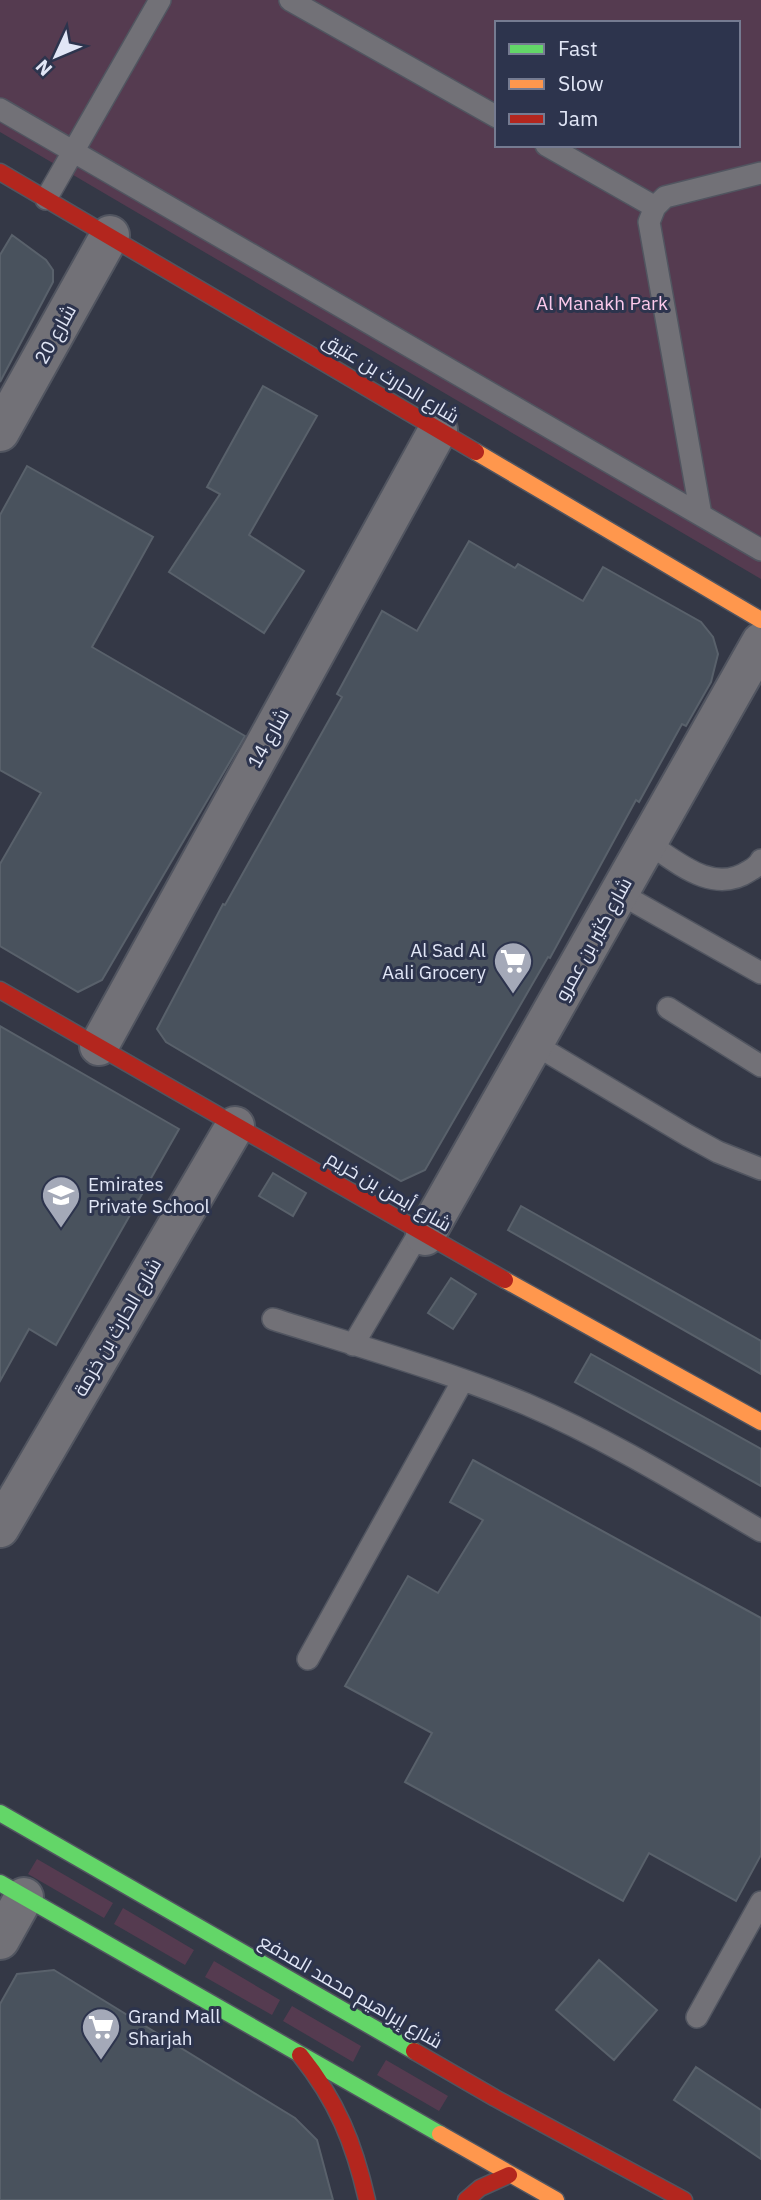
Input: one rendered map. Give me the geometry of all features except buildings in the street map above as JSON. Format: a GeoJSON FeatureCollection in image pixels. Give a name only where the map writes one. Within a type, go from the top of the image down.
{"type":"FeatureCollection","features":[{"type":"Feature","properties":{"kind":"street","name":"شارع الحارث بن عتيق"},"geometry":{"type":"LineString","coordinates":[[0,172],[761,620]]}},
{"type":"Feature","properties":{"kind":"street","name":"شارع 20"},"geometry":{"type":"LineString","coordinates":[[0,432],[110,235]]}},
{"type":"Feature","properties":{"kind":"street","name":"شارع 14"},"geometry":{"type":"LineString","coordinates":[[99,1046],[438,430]]}},
{"type":"Feature","properties":{"kind":"street","name":"شارع كثير بن عمرو"},"geometry":{"type":"LineString","coordinates":[[422,1234],[534,1044],[761,642]]}},
{"type":"Feature","properties":{"kind":"street","name":"شارع أيمن بن خريم"},"geometry":{"type":"LineString","coordinates":[[0,990],[422,1234],[761,1422]]}},
{"type":"Feature","properties":{"kind":"street","name":"شارع الحارث بن خزمة"},"geometry":{"type":"LineString","coordinates":[[0,1528],[235,1126]]}},
{"type":"Feature","properties":{"kind":"street","name":"شارع إبراهيم محمد المدفع"},"geometry":{"type":"LineString","coordinates":[[0,1813],[495,2098],[684,2200]]}},
{"type":"Feature","properties":{"kind":"street"},"geometry":{"type":"LineString","coordinates":[[0,1940],[12,1890],[556,2200]]}},
{"type":"Feature","properties":{"kind":"street"},"geometry":{"type":"LineString","coordinates":[[300,2054],[324,2085],[344,2119],[353,2143],[367,2200]]}},
{"type":"Feature","properties":{"kind":"street"},"geometry":{"type":"LineString","coordinates":[[466,2200],[480,2188],[509,2175]]}},
{"type":"Feature","properties":{"kind":"lane"},"geometry":{"type":"LineString","coordinates":[[46,199],[160,0]]}},
{"type":"Feature","properties":{"kind":"lane"},"geometry":{"type":"LineString","coordinates":[[290,0],[495,116]]}},
{"type":"Feature","properties":{"kind":"lane"},"geometry":{"type":"LineString","coordinates":[[0,109],[761,550]]}},
{"type":"Feature","properties":{"kind":"lane"},"geometry":{"type":"LineString","coordinates":[[549,147],[654,207]]}},
{"type":"Feature","properties":{"kind":"lane"},"geometry":{"type":"LineString","coordinates":[[701,515],[649,222],[654,207],[665,197],[761,173]]}},
{"type":"Feature","properties":{"kind":"lane"},"geometry":{"type":"LineString","coordinates":[[648,843],[685,868],[702,876],[722,880],[741,876],[761,860]]}},
{"type":"Feature","properties":{"kind":"lane"},"geometry":{"type":"LineString","coordinates":[[619,893],[761,973]]}},
{"type":"Feature","properties":{"kind":"lane"},"geometry":{"type":"LineString","coordinates":[[668,1008],[761,1066]]}},
{"type":"Feature","properties":{"kind":"lane"},"geometry":{"type":"LineString","coordinates":[[534,1044],[687,1135],[718,1152],[761,1169]]}},
{"type":"Feature","properties":{"kind":"lane"},"geometry":{"type":"LineString","coordinates":[[353,1345],[422,1234]]}},
{"type":"Feature","properties":{"kind":"lane"},"geometry":{"type":"LineString","coordinates":[[273,1319],[463,1380],[527,1405],[650,1465],[761,1531]]}},
{"type":"Feature","properties":{"kind":"lane"},"geometry":{"type":"LineString","coordinates":[[308,1659],[463,1380]]}},
{"type":"Feature","properties":{"kind":"lane"},"geometry":{"type":"LineString","coordinates":[[697,2017],[761,1902]]}},
{"type":"Feature","properties":{"kind":"green space","name":"Al Manakh Park"},"geometry":{"type":"Polygon","coordinates":[[[0,0],[761,0],[761,579],[0,132],[0,0]]]}},
{"type":"Feature","properties":{"kind":"green space"},"geometry":{"type":"Polygon","coordinates":[[[37,1859],[113,1903],[104,1918],[28,1874],[37,1859]]]}},
{"type":"Feature","properties":{"kind":"green space"},"geometry":{"type":"Polygon","coordinates":[[[123,1908],[194,1950],[185,1965],[114,1924],[123,1908]]]}},
{"type":"Feature","properties":{"kind":"green space"},"geometry":{"type":"Polygon","coordinates":[[[214,1961],[280,2000],[272,2015],[205,1977],[214,1961]]]}},
{"type":"Feature","properties":{"kind":"green space"},"geometry":{"type":"Polygon","coordinates":[[[292,2006],[361,2046],[353,2062],[283,2021],[292,2006]]]}},
{"type":"Feature","properties":{"kind":"green space"},"geometry":{"type":"Polygon","coordinates":[[[386,2060],[448,2096],[439,2111],[377,2075],[386,2060]]]}},
{"type":"Feature","properties":{"kind":"traffic: fast"},"geometry":{"type":"LineString","coordinates":[[0,1813],[414,2051]]}},
{"type":"Feature","properties":{"kind":"traffic: fast"},"geometry":{"type":"LineString","coordinates":[[0,1883],[440,2134]]}},
{"type":"Feature","properties":{"kind":"traffic: slow"},"geometry":{"type":"LineString","coordinates":[[476,452],[761,620]]}},
{"type":"Feature","properties":{"kind":"traffic: slow"},"geometry":{"type":"LineString","coordinates":[[505,1280],[761,1422]]}},
{"type":"Feature","properties":{"kind":"traffic: slow"},"geometry":{"type":"LineString","coordinates":[[440,2134],[556,2200]]}},
{"type":"Feature","properties":{"kind":"traffic: jam"},"geometry":{"type":"LineString","coordinates":[[0,172],[476,452]]}},
{"type":"Feature","properties":{"kind":"traffic: jam"},"geometry":{"type":"LineString","coordinates":[[0,990],[505,1280]]}},
{"type":"Feature","properties":{"kind":"traffic: jam"},"geometry":{"type":"LineString","coordinates":[[414,2051],[684,2200]]}},
{"type":"Feature","properties":{"kind":"traffic: jam"},"geometry":{"type":"LineString","coordinates":[[300,2055],[324,2089],[342,2123],[367,2200]]}},
{"type":"Feature","properties":{"kind":"traffic: jam"},"geometry":{"type":"LineString","coordinates":[[466,2200],[480,2188],[509,2175]]}},
{"type":"Feature","properties":{"kind":"place","name":"Al Sad Al Aali Grocery"},"geometry":{"type":"Point","coordinates":[513,995]}},
{"type":"Feature","properties":{"kind":"place","name":"Emirates Private School"},"geometry":{"type":"Point","coordinates":[61,1229]}},
{"type":"Feature","properties":{"kind":"place","name":"Grand Mall Sharjah"},"geometry":{"type":"Point","coordinates":[101,2061]}}]}
